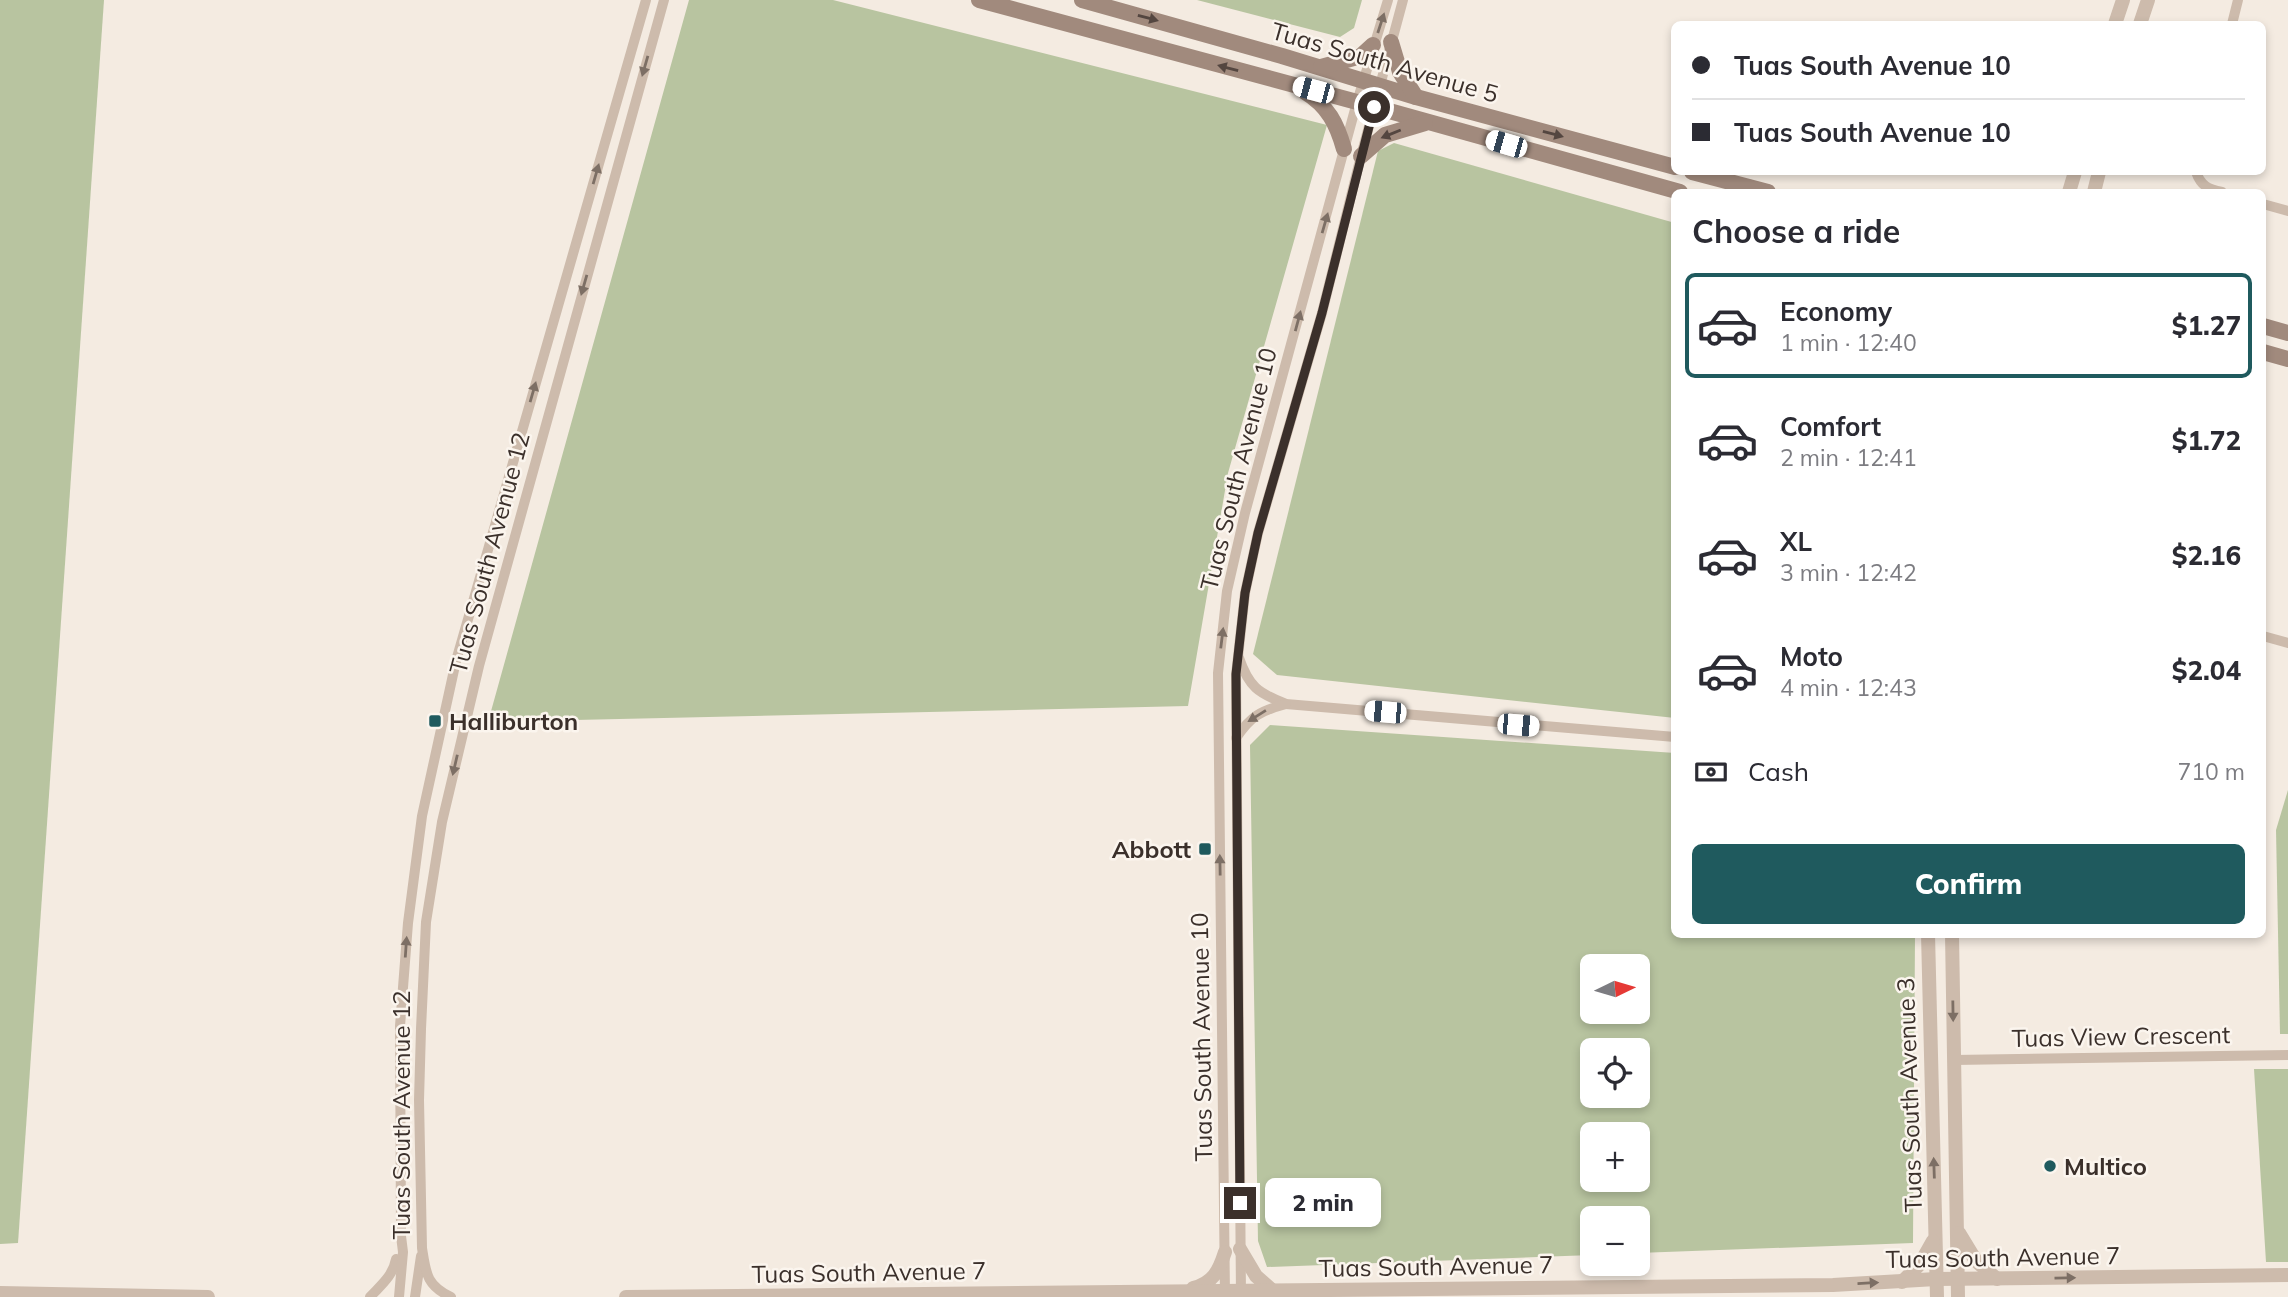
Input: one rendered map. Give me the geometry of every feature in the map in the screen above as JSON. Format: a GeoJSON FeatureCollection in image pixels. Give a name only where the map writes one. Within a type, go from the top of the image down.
{"type":"FeatureCollection","features":[{"type":"Feature","properties":{"kind":"main road","name":"Tuas South Avenue 5"},"geometry":{"type":"LineString","coordinates":[[979,0],[1671,190]]}},
{"type":"Feature","properties":{"kind":"main road","name":"Tuas South Avenue 5"},"geometry":{"type":"LineString","coordinates":[[1082,0],[1416,97],[1671,166]]}},
{"type":"Feature","properties":{"kind":"main road"},"geometry":{"type":"LineString","coordinates":[[1391,42],[1400,72],[1416,97]]}},
{"type":"Feature","properties":{"kind":"main road"},"geometry":{"type":"LineString","coordinates":[[1319,67],[1361,56],[1373,45]]}},
{"type":"Feature","properties":{"kind":"main road"},"geometry":{"type":"LineString","coordinates":[[1294,86],[1315,98],[1331,115],[1345,149]]}},
{"type":"Feature","properties":{"kind":"main road"},"geometry":{"type":"LineString","coordinates":[[1361,156],[1385,135],[1427,123]]}},
{"type":"Feature","properties":{"kind":"main road"},"geometry":{"type":"LineString","coordinates":[[1703,175],[1757,189]]}},
{"type":"Feature","properties":{"kind":"main road"},"geometry":{"type":"LineString","coordinates":[[2266,327],[2288,333]]}},
{"type":"Feature","properties":{"kind":"main road"},"geometry":{"type":"LineString","coordinates":[[2266,353],[2288,359]]}},
{"type":"Feature","properties":{"kind":"street","name":"Tuas South Avenue 12"},"geometry":{"type":"LineString","coordinates":[[399,1297],[403,1252],[400,1026],[408,923],[422,816],[456,661],[646,0]]}},
{"type":"Feature","properties":{"kind":"street","name":"Tuas South Avenue 12"},"geometry":{"type":"LineString","coordinates":[[415,1297],[422,1251],[419,1100],[426,922],[442,822],[482,652],[664,0]]}},
{"type":"Feature","properties":{"kind":"street","name":"Tuas South Avenue 10"},"geometry":{"type":"LineString","coordinates":[[1225,1294],[1218,673],[1227,591],[1245,513],[1363,80],[1388,0]]}},
{"type":"Feature","properties":{"kind":"street","name":"Tuas South Avenue 10"},"geometry":{"type":"LineString","coordinates":[[1240,1294],[1236,738],[1238,656],[1245,593],[1258,533],[1322,313],[1403,0]]}},
{"type":"Feature","properties":{"kind":"street"},"geometry":{"type":"LineString","coordinates":[[2116,21],[2123,0]]}},
{"type":"Feature","properties":{"kind":"street"},"geometry":{"type":"LineString","coordinates":[[2141,21],[2148,0]]}},
{"type":"Feature","properties":{"kind":"street"},"geometry":{"type":"LineString","coordinates":[[2233,21],[2238,0]]}},
{"type":"Feature","properties":{"kind":"street"},"geometry":{"type":"LineString","coordinates":[[2197,175],[2206,188],[2210,189]]}},
{"type":"Feature","properties":{"kind":"street"},"geometry":{"type":"LineString","coordinates":[[2266,205],[2288,211]]}},
{"type":"Feature","properties":{"kind":"street"},"geometry":{"type":"LineString","coordinates":[[2266,637],[2288,643]]}},
{"type":"Feature","properties":{"kind":"street"},"geometry":{"type":"LineString","coordinates":[[1238,656],[1245,677],[1253,688],[1286,704],[1671,737]]}},
{"type":"Feature","properties":{"kind":"street"},"geometry":{"type":"LineString","coordinates":[[1236,738],[1247,722],[1257,714],[1286,704]]}},
{"type":"Feature","properties":{"kind":"street","name":"Tuas South Avenue 3"},"geometry":{"type":"LineString","coordinates":[[1928,938],[1937,1297]]}},
{"type":"Feature","properties":{"kind":"street","name":"Tuas South Avenue 3"},"geometry":{"type":"LineString","coordinates":[[1952,938],[1958,1297]]}},
{"type":"Feature","properties":{"kind":"street","name":"Tuas View Crescent"},"geometry":{"type":"LineString","coordinates":[[1954,1060],[2288,1055]]}},
{"type":"Feature","properties":{"kind":"street"},"geometry":{"type":"LineString","coordinates":[[1957,1229],[1976,1261],[1997,1279]]}},
{"type":"Feature","properties":{"kind":"street"},"geometry":{"type":"LineString","coordinates":[[370,1297],[395,1269],[401,1236]]}},
{"type":"Feature","properties":{"kind":"street"},"geometry":{"type":"LineString","coordinates":[[1902,1282],[1920,1264],[1936,1236]]}},
{"type":"Feature","properties":{"kind":"street"},"geometry":{"type":"LineString","coordinates":[[1240,1249],[1256,1276],[1273,1290]]}},
{"type":"Feature","properties":{"kind":"street","name":"Tuas South Avenue 12"},"geometry":{"type":"LineString","coordinates":[[403,1252],[409,1256],[422,1251]]}},
{"type":"Feature","properties":{"kind":"street"},"geometry":{"type":"LineString","coordinates":[[422,1251],[431,1284],[451,1297]]}},
{"type":"Feature","properties":{"kind":"street"},"geometry":{"type":"LineString","coordinates":[[1182,1291],[1206,1285],[1221,1264],[1225,1251]]}},
{"type":"Feature","properties":{"kind":"street","name":"Tuas South Avenue 7"},"geometry":{"type":"LineString","coordinates":[[626,1297],[1182,1291],[1240,1294],[1273,1290],[1833,1285],[1936,1279],[2288,1275]]}},
{"type":"Feature","properties":{"kind":"street"},"geometry":{"type":"LineString","coordinates":[[0,1293],[208,1297]]}},
{"type":"Feature","properties":{"kind":"green space"},"geometry":{"type":"Polygon","coordinates":[[[0,0],[104,0],[18,1243],[0,1244],[0,0]]]}},
{"type":"Feature","properties":{"kind":"green space"},"geometry":{"type":"Polygon","coordinates":[[[689,0],[833,0],[1327,125],[1228,473],[1188,706],[488,722],[689,0]]]}},
{"type":"Feature","properties":{"kind":"green space"},"geometry":{"type":"Polygon","coordinates":[[[1197,0],[1362,0],[1354,28],[1340,37],[1197,0]]]}},
{"type":"Feature","properties":{"kind":"green space"},"geometry":{"type":"Polygon","coordinates":[[[1394,143],[1671,222],[1671,718],[1277,675],[1253,654],[1378,151],[1394,143]]]}},
{"type":"Feature","properties":{"kind":"green space"},"geometry":{"type":"Polygon","coordinates":[[[1270,725],[1671,753],[1671,938],[1915,938],[1913,1243],[1650,1253],[1650,1206],[1580,1206],[1580,1255],[1267,1267],[1258,1241],[1250,745],[1270,725]]]}},
{"type":"Feature","properties":{"kind":"green space"},"geometry":{"type":"Polygon","coordinates":[[[2288,790],[2288,1034],[2280,1034],[2276,830],[2288,790]]]}},
{"type":"Feature","properties":{"kind":"green space"},"geometry":{"type":"Polygon","coordinates":[[[2254,1069],[2288,1069],[2288,1262],[2266,1262],[2254,1069]]]}},
{"type":"Feature","properties":{"kind":"place","name":"Halliburton"},"geometry":{"type":"Point","coordinates":[435,721]}},
{"type":"Feature","properties":{"kind":"place","name":"Abbott"},"geometry":{"type":"Point","coordinates":[1205,849]}},
{"type":"Feature","properties":{"kind":"place","name":"Multico"},"geometry":{"type":"Point","coordinates":[2050,1166]}},
{"type":"Feature","properties":{"kind":"route"},"geometry":{"type":"LineString","coordinates":[[1240,1203],[1236,674],[1245,593],[1258,533],[1322,313],[1374,107]]}}]}
